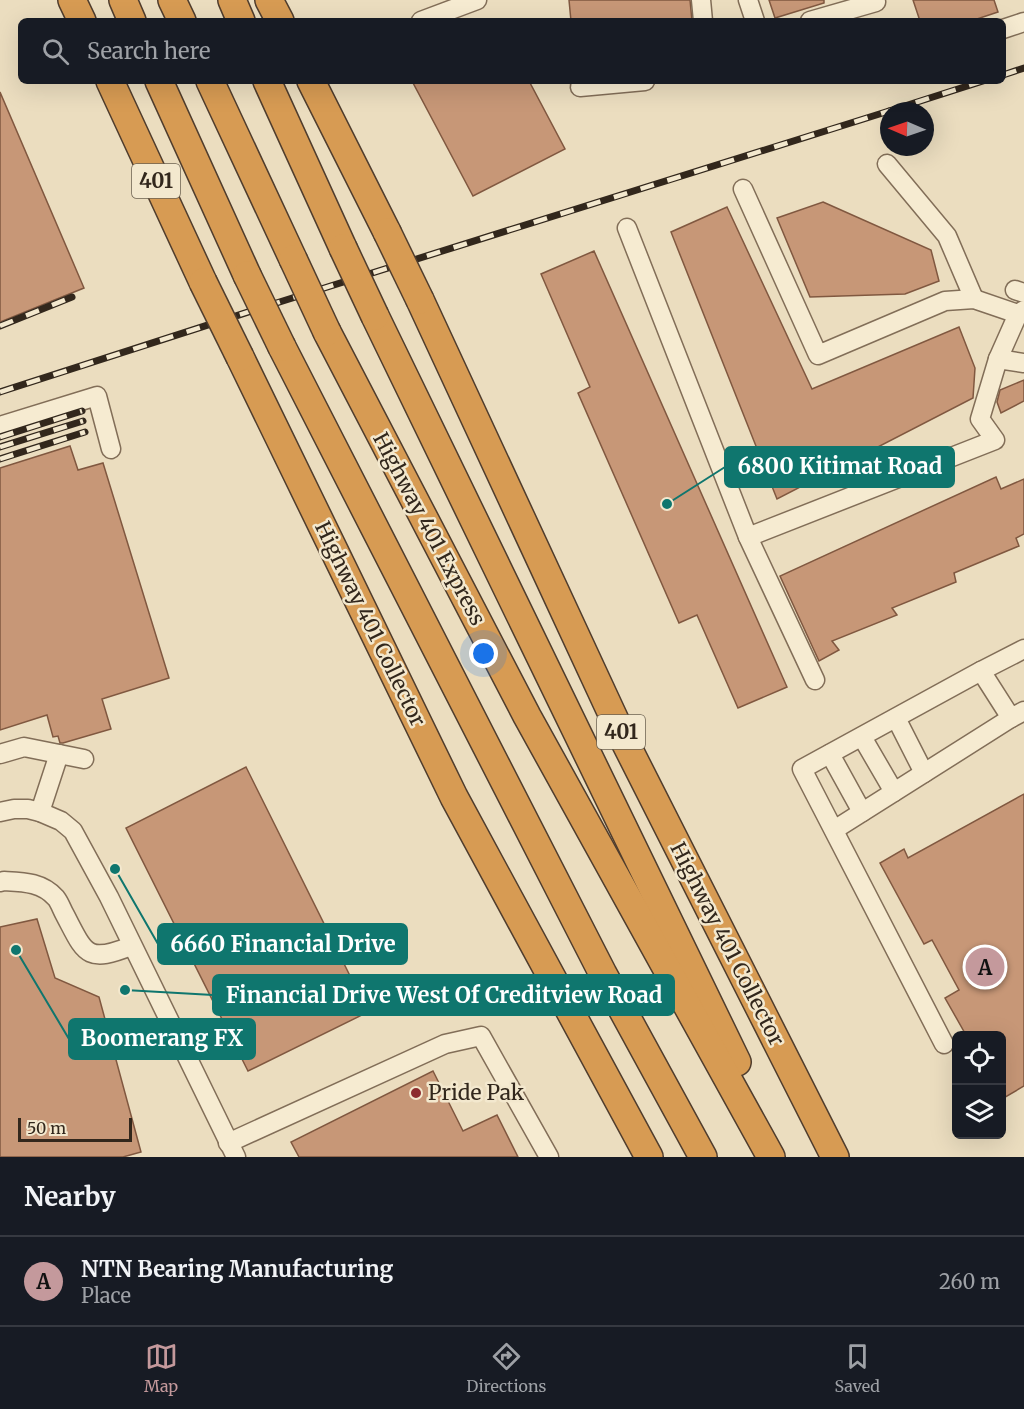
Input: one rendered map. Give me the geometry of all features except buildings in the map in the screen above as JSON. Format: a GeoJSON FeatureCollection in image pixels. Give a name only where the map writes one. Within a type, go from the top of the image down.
{"type":"FeatureCollection","features":[{"type":"Feature","properties":{"kind":"highway"},"geometry":{"type":"LineString","coordinates":[[72,0],[81,18]]}},
{"type":"Feature","properties":{"kind":"highway"},"geometry":{"type":"LineString","coordinates":[[123,0],[131,18]]}},
{"type":"Feature","properties":{"kind":"highway"},"geometry":{"type":"LineString","coordinates":[[172,0],[181,18]]}},
{"type":"Feature","properties":{"kind":"highway"},"geometry":{"type":"LineString","coordinates":[[232,0],[240,18]]}},
{"type":"Feature","properties":{"kind":"highway"},"geometry":{"type":"LineString","coordinates":[[269,0],[278,18]]}},
{"type":"Feature","properties":{"kind":"highway","name":"Highway 401 Collector"},"geometry":{"type":"LineString","coordinates":[[111,84],[203,282],[454,797],[649,1157]]}},
{"type":"Feature","properties":{"kind":"highway","name":"401"},"geometry":{"type":"LineString","coordinates":[[160,84],[282,347],[603,974],[703,1157]]}},
{"type":"Feature","properties":{"kind":"highway","name":"Highway 401 Express"},"geometry":{"type":"LineString","coordinates":[[211,84],[327,332],[526,716],[771,1157]]}},
{"type":"Feature","properties":{"kind":"highway"},"geometry":{"type":"LineString","coordinates":[[268,84],[375,316],[783,1157]]}},
{"type":"Feature","properties":{"kind":"highway","name":"Highway 401 Collector"},"geometry":{"type":"LineString","coordinates":[[312,84],[420,300],[625,741],[835,1157]]}},
{"type":"Feature","properties":{"kind":"highway"},"geometry":{"type":"LineString","coordinates":[[625,741],[853,1157]]}},
{"type":"Feature","properties":{"kind":"street"},"geometry":{"type":"LineString","coordinates":[[429,18],[477,0]]}},
{"type":"Feature","properties":{"kind":"street"},"geometry":{"type":"LineString","coordinates":[[701,0],[703,18]]}},
{"type":"Feature","properties":{"kind":"street"},"geometry":{"type":"LineString","coordinates":[[748,0],[754,18]]}},
{"type":"Feature","properties":{"kind":"street"},"geometry":{"type":"LineString","coordinates":[[820,18],[876,2]]}},
{"type":"Feature","properties":{"kind":"street"},"geometry":{"type":"LineString","coordinates":[[1006,28],[1024,22]]}},
{"type":"Feature","properties":{"kind":"street"},"geometry":{"type":"LineString","coordinates":[[580,87],[612,84]]}},
{"type":"Feature","properties":{"kind":"street"},"geometry":{"type":"LineString","coordinates":[[887,164],[947,236],[974,299]]}},
{"type":"Feature","properties":{"kind":"street"},"geometry":{"type":"LineString","coordinates":[[743,189],[818,355],[945,301],[974,299],[1021,312],[998,359],[980,419],[995,440],[748,537]]}},
{"type":"Feature","properties":{"kind":"street"},"geometry":{"type":"LineString","coordinates":[[627,228],[748,537],[815,680]]}},
{"type":"Feature","properties":{"kind":"street"},"geometry":{"type":"LineString","coordinates":[[998,359],[1024,363]]}},
{"type":"Feature","properties":{"kind":"street"},"geometry":{"type":"LineString","coordinates":[[0,426],[97,396],[111,449]]}},
{"type":"Feature","properties":{"kind":"street"},"geometry":{"type":"LineString","coordinates":[[944,1044],[802,770],[1024,649]]}},
{"type":"Feature","properties":{"kind":"street"},"geometry":{"type":"LineString","coordinates":[[834,830],[1017,714],[981,671]]}},
{"type":"Feature","properties":{"kind":"street"},"geometry":{"type":"LineString","coordinates":[[896,718],[924,773]]}},
{"type":"Feature","properties":{"kind":"street"},"geometry":{"type":"LineString","coordinates":[[862,736],[894,792]]}},
{"type":"Feature","properties":{"kind":"street"},"geometry":{"type":"LineString","coordinates":[[0,754],[24,747],[84,759]]}},
{"type":"Feature","properties":{"kind":"street"},"geometry":{"type":"LineString","coordinates":[[40,812],[60,754]]}},
{"type":"Feature","properties":{"kind":"street"},"geometry":{"type":"LineString","coordinates":[[830,754],[862,812]]}},
{"type":"Feature","properties":{"kind":"street"},"geometry":{"type":"LineString","coordinates":[[0,812],[21,809],[40,812],[61,821],[73,831],[109,897],[232,1150],[445,1044],[481,1036],[549,1157]]}},
{"type":"Feature","properties":{"kind":"street"},"geometry":{"type":"LineString","coordinates":[[0,882],[35,883],[56,898],[83,949],[92,954],[114,953],[131,946]]}},
{"type":"Feature","properties":{"kind":"railway"},"geometry":{"type":"LineString","coordinates":[[1006,74],[1024,68]]}},
{"type":"Feature","properties":{"kind":"railway"},"geometry":{"type":"LineString","coordinates":[[917,102],[974,84]]}},
{"type":"Feature","properties":{"kind":"railway"},"geometry":{"type":"LineString","coordinates":[[0,392],[880,114]]}},
{"type":"Feature","properties":{"kind":"railway"},"geometry":{"type":"LineString","coordinates":[[0,326],[72,297]]}},
{"type":"Feature","properties":{"kind":"railway"},"geometry":{"type":"LineString","coordinates":[[0,437],[82,411]]}},
{"type":"Feature","properties":{"kind":"railway"},"geometry":{"type":"LineString","coordinates":[[0,447],[83,421]]}},
{"type":"Feature","properties":{"kind":"railway"},"geometry":{"type":"LineString","coordinates":[[0,459],[85,432]]}},
{"type":"Feature","properties":{"kind":"place","name":"6800 Kitimat Road"},"geometry":{"type":"Point","coordinates":[667,504]}},
{"type":"Feature","properties":{"kind":"place","name":"6660 Financial Drive"},"geometry":{"type":"Point","coordinates":[115,869]}},
{"type":"Feature","properties":{"kind":"place","name":"Boomerang FX"},"geometry":{"type":"Point","coordinates":[16,950]}},
{"type":"Feature","properties":{"kind":"place","name":"NTN Bearing Manufacturing"},"geometry":{"type":"Point","coordinates":[985,967]}},
{"type":"Feature","properties":{"kind":"place","name":"Financial Drive West Of Creditview Road"},"geometry":{"type":"Point","coordinates":[125,990]}},
{"type":"Feature","properties":{"kind":"place","name":"Pride Pak"},"geometry":{"type":"Point","coordinates":[416,1093]}}]}
